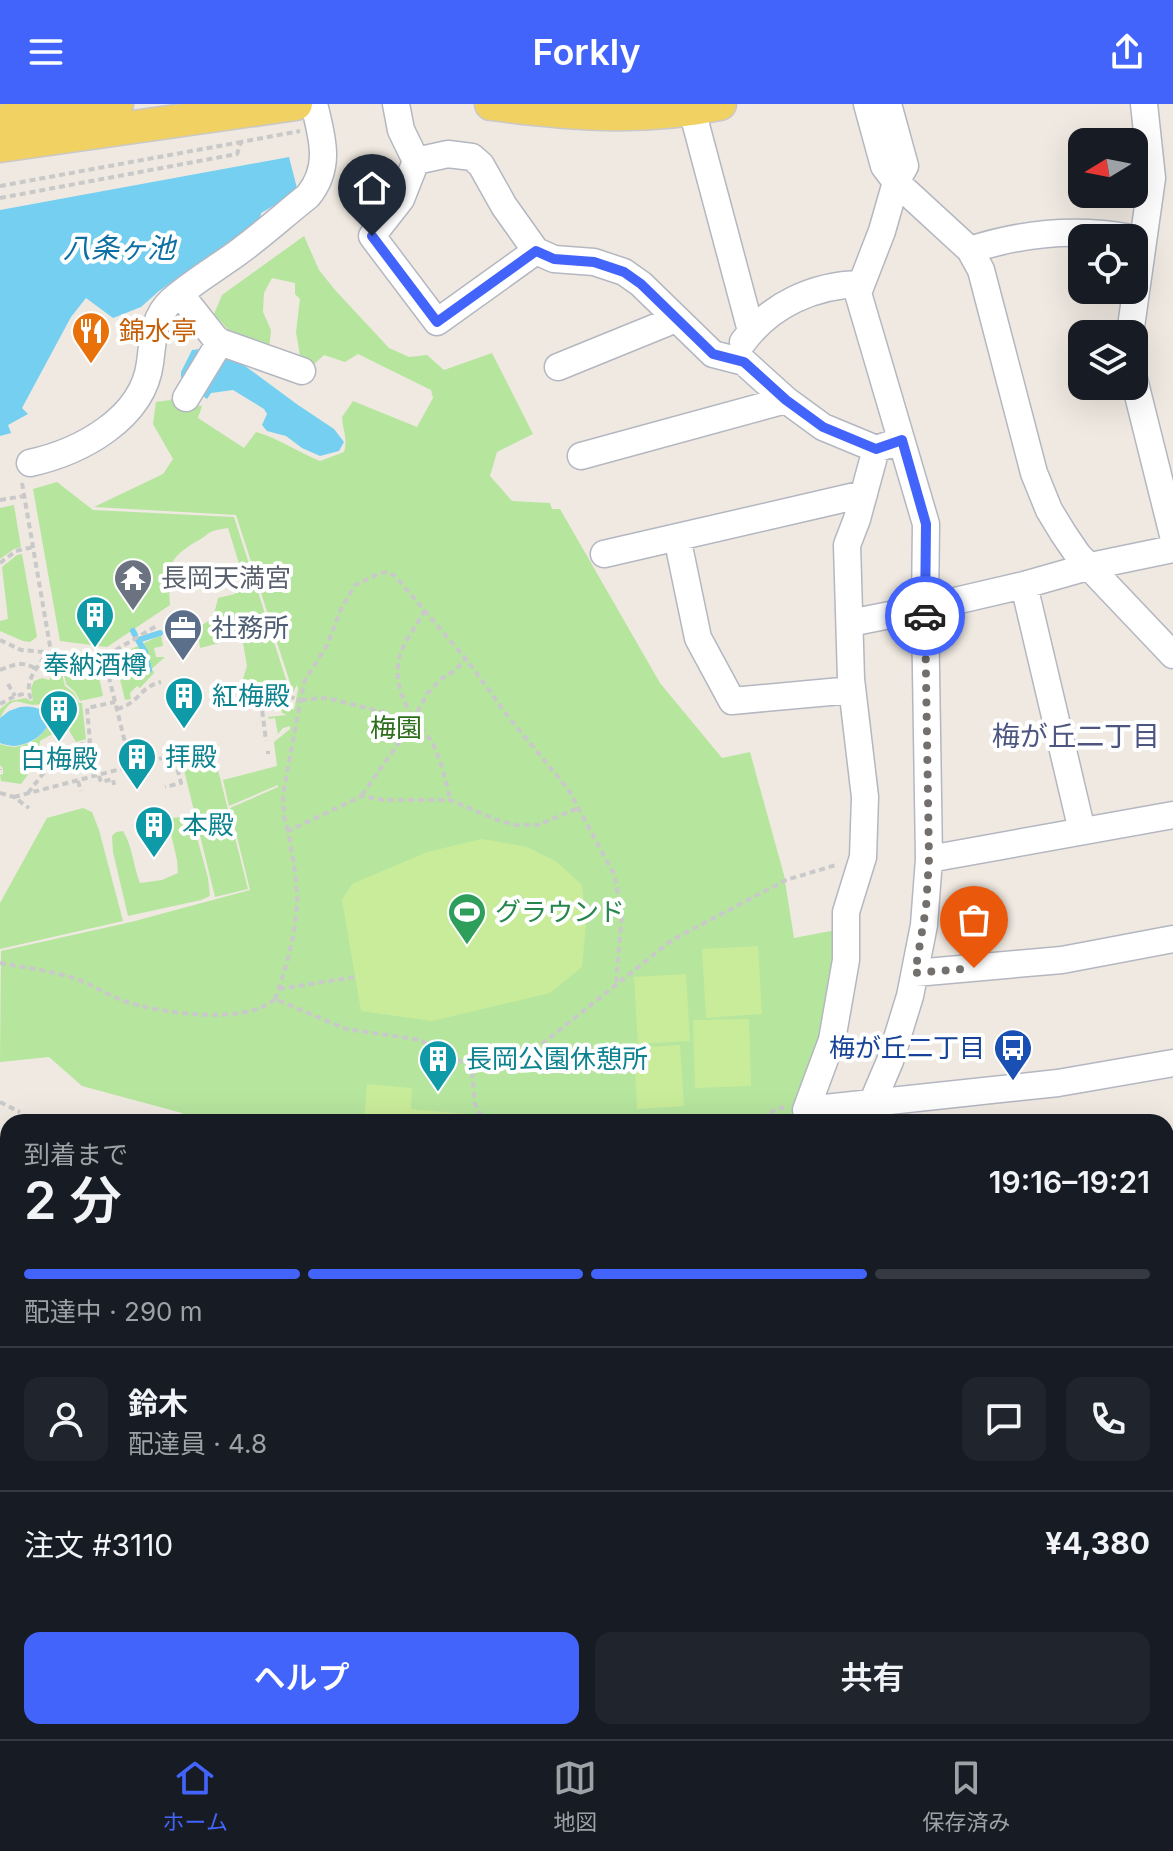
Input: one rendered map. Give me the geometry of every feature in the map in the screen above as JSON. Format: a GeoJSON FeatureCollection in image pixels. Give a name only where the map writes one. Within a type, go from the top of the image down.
{"type":"FeatureCollection","features":[{"type":"Feature","properties":{"kind":"main road"},"geometry":{"type":"LineString","coordinates":[[0,121],[117,104]]}},
{"type":"Feature","properties":{"kind":"main road"},"geometry":{"type":"LineString","coordinates":[[0,146],[193,111],[296,104]]}},
{"type":"Feature","properties":{"kind":"main road"},"geometry":{"type":"LineString","coordinates":[[494,104],[557,113],[604,115],[652,114],[706,107]]}},
{"type":"Feature","properties":{"kind":"street"},"geometry":{"type":"LineString","coordinates":[[396,104],[401,130],[416,161],[401,199],[372,236],[437,322],[536,251]]}},
{"type":"Feature","properties":{"kind":"street"},"geometry":{"type":"LineString","coordinates":[[867,104],[884,166],[896,182],[976,259],[985,281],[1038,485],[1063,533],[1078,555],[1173,655]]}},
{"type":"Feature","properties":{"kind":"street"},"geometry":{"type":"LineString","coordinates":[[868,1112],[897,1040],[915,973],[925,917],[929,859],[926,524],[858,293],[882,231],[896,182],[905,166],[888,104]]}},
{"type":"Feature","properties":{"kind":"street"},"geometry":{"type":"LineString","coordinates":[[1142,224],[1163,175],[1144,104]]}},
{"type":"Feature","properties":{"kind":"street"},"geometry":{"type":"LineString","coordinates":[[706,107],[751,331]]}},
{"type":"Feature","properties":{"kind":"street"},"geometry":{"type":"LineString","coordinates":[[25,469],[67,452],[114,425],[143,391],[158,317],[171,301],[239,252],[308,196],[323,167],[317,116]]}},
{"type":"Feature","properties":{"kind":"street"},"geometry":{"type":"LineString","coordinates":[[416,161],[448,154],[472,157],[481,165],[504,206],[536,251],[554,259],[594,262],[614,268],[641,284],[713,354],[744,362],[786,400],[823,427],[876,449],[902,440]]}},
{"type":"Feature","properties":{"kind":"street"},"geometry":{"type":"LineString","coordinates":[[970,250],[1012,239],[1068,233]]}},
{"type":"Feature","properties":{"kind":"street"},"geometry":{"type":"LineString","coordinates":[[731,359],[751,331],[777,309],[799,296],[823,288],[860,284]]}},
{"type":"Feature","properties":{"kind":"street"},"geometry":{"type":"LineString","coordinates":[[181,295],[215,338],[217,346],[189,393]]}},
{"type":"Feature","properties":{"kind":"street"},"geometry":{"type":"LineString","coordinates":[[558,367],[676,319]]}},
{"type":"Feature","properties":{"kind":"street"},"geometry":{"type":"LineString","coordinates":[[217,346],[302,371]]}},
{"type":"Feature","properties":{"kind":"street"},"geometry":{"type":"LineString","coordinates":[[581,456],[786,400]]}},
{"type":"Feature","properties":{"kind":"street"},"geometry":{"type":"LineString","coordinates":[[1139,400],[1173,535]]}},
{"type":"Feature","properties":{"kind":"street"},"geometry":{"type":"LineString","coordinates":[[876,449],[847,545],[852,690],[865,797],[863,857],[845,922],[846,960],[832,1040],[806,1110],[868,1112],[1173,1063]]}},
{"type":"Feature","properties":{"kind":"street"},"geometry":{"type":"LineString","coordinates":[[604,554],[864,494]]}},
{"type":"Feature","properties":{"kind":"street"},"geometry":{"type":"LineString","coordinates":[[677,537],[698,638],[732,701],[852,690]]}},
{"type":"Feature","properties":{"kind":"street"},"geometry":{"type":"LineString","coordinates":[[850,623],[1173,549]]}},
{"type":"Feature","properties":{"kind":"street"},"geometry":{"type":"LineString","coordinates":[[1024,585],[1082,831]]}},
{"type":"Feature","properties":{"kind":"street"},"geometry":{"type":"LineString","coordinates":[[929,859],[1173,815]]}},
{"type":"Feature","properties":{"kind":"street"},"geometry":{"type":"LineString","coordinates":[[915,973],[1062,960],[1173,939]]}},
{"type":"Feature","properties":{"kind":"path"},"geometry":{"type":"LineString","coordinates":[[0,186],[241,142],[317,116]]}},
{"type":"Feature","properties":{"kind":"path"},"geometry":{"type":"LineString","coordinates":[[0,198],[237,154],[241,142]]}},
{"type":"Feature","properties":{"kind":"path"},"geometry":{"type":"LineString","coordinates":[[25,469],[24,496],[50,652],[28,684],[31,699]]}},
{"type":"Feature","properties":{"kind":"path"},"geometry":{"type":"LineString","coordinates":[[0,500],[24,496]]}},
{"type":"Feature","properties":{"kind":"path"},"geometry":{"type":"LineString","coordinates":[[0,563],[16,551],[33,547]]}},
{"type":"Feature","properties":{"kind":"path"},"geometry":{"type":"LineString","coordinates":[[0,963],[70,977],[125,1001],[167,1011],[228,1014],[267,1006],[275,999],[292,935],[297,901],[283,794],[304,682],[327,645],[341,609],[355,585],[387,572],[395,576],[466,659],[510,719],[568,789],[614,874],[622,913],[616,984]]}},
{"type":"Feature","properties":{"kind":"path"},"geometry":{"type":"LineString","coordinates":[[425,610],[400,656],[400,689],[413,718],[432,742],[444,770],[450,800]]}},
{"type":"Feature","properties":{"kind":"path"},"geometry":{"type":"LineString","coordinates":[[0,640],[21,650],[104,657],[158,625]]}},
{"type":"Feature","properties":{"kind":"path"},"geometry":{"type":"LineString","coordinates":[[133,640],[137,646]]}},
{"type":"Feature","properties":{"kind":"path"},"geometry":{"type":"LineString","coordinates":[[104,657],[133,775]]}},
{"type":"Feature","properties":{"kind":"path"},"geometry":{"type":"LineString","coordinates":[[288,831],[362,796],[407,731],[427,694],[466,659]]}},
{"type":"Feature","properties":{"kind":"path"},"geometry":{"type":"LineString","coordinates":[[0,670],[22,663],[36,669]]}},
{"type":"Feature","properties":{"kind":"path"},"geometry":{"type":"LineString","coordinates":[[117,709],[130,706],[149,684],[161,682]]}},
{"type":"Feature","properties":{"kind":"path"},"geometry":{"type":"LineString","coordinates":[[8,684],[15,696]]}},
{"type":"Feature","properties":{"kind":"path"},"geometry":{"type":"LineString","coordinates":[[0,704],[28,693]]}},
{"type":"Feature","properties":{"kind":"path"},"geometry":{"type":"LineString","coordinates":[[229,701],[290,697],[301,702],[327,698],[383,712],[407,731]]}},
{"type":"Feature","properties":{"kind":"path"},"geometry":{"type":"LineString","coordinates":[[261,701],[266,741]]}},
{"type":"Feature","properties":{"kind":"path"},"geometry":{"type":"LineString","coordinates":[[28,793],[54,760],[78,744],[90,742],[87,708],[115,702]]}},
{"type":"Feature","properties":{"kind":"path"},"geometry":{"type":"LineString","coordinates":[[14,797],[174,755],[181,784],[165,787]]}},
{"type":"Feature","properties":{"kind":"path"},"geometry":{"type":"LineString","coordinates":[[175,761],[206,756]]}},
{"type":"Feature","properties":{"kind":"path"},"geometry":{"type":"LineString","coordinates":[[99,776],[101,782],[113,779],[114,785]]}},
{"type":"Feature","properties":{"kind":"path"},"geometry":{"type":"LineString","coordinates":[[78,781],[81,791]]}},
{"type":"Feature","properties":{"kind":"path"},"geometry":{"type":"LineString","coordinates":[[0,793],[14,797],[29,808]]}},
{"type":"Feature","properties":{"kind":"path"},"geometry":{"type":"LineString","coordinates":[[362,796],[384,800],[450,800],[516,825],[538,825],[578,808]]}},
{"type":"Feature","properties":{"kind":"path"},"geometry":{"type":"LineString","coordinates":[[275,999],[346,1029],[421,1040],[462,1062],[498,1062],[532,1052],[672,940],[786,880],[863,857]]}},
{"type":"Feature","properties":{"kind":"path"},"geometry":{"type":"LineString","coordinates":[[279,989],[355,977]]}},
{"type":"Feature","properties":{"kind":"path"},"geometry":{"type":"LineString","coordinates":[[471,1062],[475,1104],[480,1114]]}},
{"type":"Feature","properties":{"kind":"path"},"geometry":{"type":"LineString","coordinates":[[0,1102],[20,1112]]}},
{"type":"Feature","properties":{"kind":"green space","name":"梅園"},"geometry":{"type":"Polygon","coordinates":[[[304,236],[319,270],[389,348],[409,357],[427,355],[444,370],[492,353],[533,434],[497,452],[490,476],[512,501],[550,503],[552,509],[560,509],[660,683],[722,758],[750,752],[784,875],[794,938],[836,930],[838,952],[809,1085],[796,1114],[183,1114],[82,1086],[49,1057],[0,1062],[1,951],[131,922],[250,890],[230,808],[278,787],[229,806],[223,780],[277,766],[274,742],[290,726],[278,734],[275,718],[268,717],[287,715],[282,713],[281,704],[294,710],[298,689],[297,685],[293,692],[236,515],[94,507],[163,474],[173,459],[153,424],[156,402],[170,400],[178,394],[186,404],[202,406],[198,418],[244,448],[256,432],[320,461],[344,452],[342,417],[353,401],[417,427],[433,398],[431,390],[358,354],[345,362],[324,355],[312,366],[301,362],[296,332],[300,299],[295,294],[295,283],[272,278],[264,293],[263,312],[271,330],[269,350],[232,334],[214,314],[222,295],[304,236]]]}},
{"type":"Feature","properties":{"kind":"green space"},"geometry":{"type":"Polygon","coordinates":[[[57,482],[93,510],[234,517],[290,692],[255,690],[242,682],[247,666],[242,637],[200,648],[197,626],[210,619],[218,598],[235,594],[242,573],[228,528],[209,533],[174,559],[169,574],[170,605],[107,647],[60,641],[33,489],[57,482]]]}},
{"type":"Feature","properties":{"kind":"green space"},"geometry":{"type":"Polygon","coordinates":[[[14,505],[21,547],[0,559],[0,508],[14,505]]]}},
{"type":"Feature","properties":{"kind":"green space"},"geometry":{"type":"Polygon","coordinates":[[[22,554],[37,637],[30,642],[0,631],[0,621],[8,619],[2,567],[22,554]]]}},
{"type":"Feature","properties":{"kind":"green space"},"geometry":{"type":"Polygon","coordinates":[[[161,635],[163,646],[154,648],[156,657],[165,657],[138,681],[153,670],[154,673],[140,688],[137,686],[130,693],[131,699],[125,700],[118,671],[124,669],[125,661],[121,654],[161,635]]]}},
{"type":"Feature","properties":{"kind":"green space"},"geometry":{"type":"Polygon","coordinates":[[[62,664],[82,666],[94,677],[88,679],[99,677],[103,696],[80,701],[66,684],[62,664]]]}},
{"type":"Feature","properties":{"kind":"green space"},"geometry":{"type":"Polygon","coordinates":[[[57,670],[65,686],[82,703],[86,739],[76,742],[67,727],[77,718],[79,705],[70,723],[40,741],[34,764],[21,784],[1,781],[0,744],[14,747],[33,741],[43,733],[50,717],[42,709],[43,704],[14,702],[0,718],[0,709],[10,701],[33,700],[31,688],[34,681],[42,678],[49,680],[57,670]]]}},
{"type":"Feature","properties":{"kind":"green space"},"geometry":{"type":"Polygon","coordinates":[[[216,762],[248,889],[215,897],[184,770],[216,762]]]}},
{"type":"Feature","properties":{"kind":"green space"},"geometry":{"type":"Polygon","coordinates":[[[83,808],[92,812],[99,830],[123,921],[0,949],[0,903],[47,818],[83,808]]]}},
{"type":"Feature","properties":{"kind":"green space"},"geometry":{"type":"Polygon","coordinates":[[[180,817],[185,833],[195,830],[210,896],[128,916],[112,836],[123,831],[140,883],[162,880],[178,873],[168,821],[180,817]]]}},
{"type":"Feature","properties":{"kind":"green space","name":"グラウンド"},"geometry":{"type":"Polygon","coordinates":[[[482,839],[527,847],[557,862],[582,885],[586,925],[582,967],[550,993],[432,1021],[361,1011],[342,900],[352,884],[427,852],[482,839]]]}},
{"type":"Feature","properties":{"kind":"green space"},"geometry":{"type":"Polygon","coordinates":[[[758,946],[762,1014],[706,1018],[702,949],[758,946]]]}},
{"type":"Feature","properties":{"kind":"green space"},"geometry":{"type":"Polygon","coordinates":[[[686,974],[690,1041],[638,1044],[634,977],[686,974]]]}},
{"type":"Feature","properties":{"kind":"green space"},"geometry":{"type":"Polygon","coordinates":[[[749,1019],[751,1086],[695,1088],[693,1020],[749,1019]]]}},
{"type":"Feature","properties":{"kind":"green space"},"geometry":{"type":"Polygon","coordinates":[[[680,1045],[684,1106],[637,1109],[634,1048],[680,1045]]]}},
{"type":"Feature","properties":{"kind":"green space"},"geometry":{"type":"Polygon","coordinates":[[[367,1084],[412,1088],[411,1109],[468,1114],[365,1114],[367,1084]]]}},
{"type":"Feature","properties":{"kind":"water","name":"八条ヶ池"},"geometry":{"type":"Polygon","coordinates":[[[289,157],[298,192],[261,213],[260,220],[141,307],[113,318],[86,298],[71,317],[22,408],[28,414],[8,425],[11,433],[0,436],[0,210],[289,157]]]}},
{"type":"Feature","properties":{"kind":"water"},"geometry":{"type":"Polygon","coordinates":[[[207,348],[241,363],[334,429],[344,442],[339,451],[320,456],[302,448],[286,436],[267,431],[262,425],[267,414],[264,409],[233,390],[211,393],[207,399],[181,380],[181,372],[192,350],[207,348]]]}},
{"type":"Feature","properties":{"kind":"water"},"geometry":{"type":"Polygon","coordinates":[[[20,707],[40,709],[50,717],[49,723],[38,737],[26,743],[14,746],[0,743],[0,718],[20,707]]]}},
{"type":"Feature","properties":{"kind":"waterway"},"geometry":{"type":"LineString","coordinates":[[133,631],[135,635]]}},
{"type":"Feature","properties":{"kind":"waterway"},"geometry":{"type":"LineString","coordinates":[[149,670],[145,652],[138,640],[160,633]]}},
{"type":"Feature","properties":{"kind":"way so far"},"geometry":{"type":"LineString","coordinates":[[925,616],[929,859],[922,941],[915,973],[974,968]]}},
{"type":"Feature","properties":{"kind":"place","name":"錦水亭"},"geometry":{"type":"Point","coordinates":[91,365]}},
{"type":"Feature","properties":{"kind":"place","name":"長岡天満宮"},"geometry":{"type":"Point","coordinates":[133,612]}},
{"type":"Feature","properties":{"kind":"place","name":"奉納酒樽"},"geometry":{"type":"Point","coordinates":[95,649]}},
{"type":"Feature","properties":{"kind":"place","name":"社務所"},"geometry":{"type":"Point","coordinates":[183,662]}},
{"type":"Feature","properties":{"kind":"place","name":"紅梅殿"},"geometry":{"type":"Point","coordinates":[184,730]}},
{"type":"Feature","properties":{"kind":"place","name":"白梅殿"},"geometry":{"type":"Point","coordinates":[59,743]}},
{"type":"Feature","properties":{"kind":"place","name":"拝殿"},"geometry":{"type":"Point","coordinates":[137,791]}},
{"type":"Feature","properties":{"kind":"place","name":"本殿"},"geometry":{"type":"Point","coordinates":[154,859]}},
{"type":"Feature","properties":{"kind":"place","name":"グラウンド"},"geometry":{"type":"Point","coordinates":[467,946]}},
{"type":"Feature","properties":{"kind":"place","name":"梅が丘二丁目"},"geometry":{"type":"Point","coordinates":[1013,1082]}},
{"type":"Feature","properties":{"kind":"place","name":"長岡公園休憩所"},"geometry":{"type":"Point","coordinates":[438,1093]}},
{"type":"Feature","properties":{"kind":"district","name":"梅が丘二丁目"},"geometry":{"type":"Point","coordinates":[1076,736]}},
{"type":"Feature","properties":{"kind":"route"},"geometry":{"type":"LineString","coordinates":[[372,236],[437,322],[536,251],[554,259],[594,262],[614,268],[641,284],[713,354],[744,362],[786,400],[823,427],[876,449],[902,440],[926,524],[925,616]]}}]}
